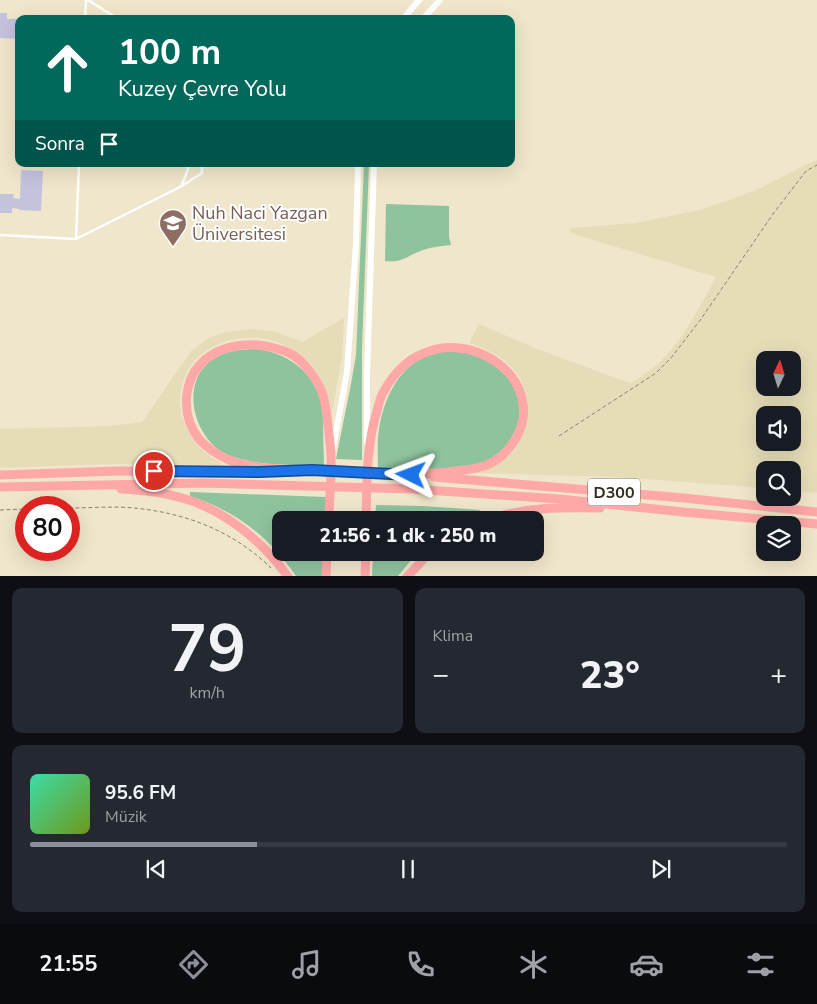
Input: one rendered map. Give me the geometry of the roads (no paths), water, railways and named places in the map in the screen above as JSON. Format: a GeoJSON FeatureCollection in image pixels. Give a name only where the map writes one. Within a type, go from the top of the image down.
{"type":"FeatureCollection","features":[{"type":"Feature","properties":{"kind":"highway"},"geometry":{"type":"LineString","coordinates":[[312,470],[252,466],[232,461],[213,451],[199,439],[191,424],[187,409],[187,393],[190,378],[199,365],[212,354],[226,348],[243,345],[260,345],[276,348],[291,354],[304,365],[314,377],[323,393],[327,411],[331,458],[328,511]]}},
{"type":"Feature","properties":{"kind":"highway"},"geometry":{"type":"LineString","coordinates":[[366,511],[368,455],[374,420],[382,394],[395,373],[411,360],[430,351],[444,348],[472,350],[496,362],[514,380],[524,404],[520,431],[512,444],[490,464],[476,469],[411,475]]}},
{"type":"Feature","properties":{"kind":"highway","name":"D300"},"geometry":{"type":"LineString","coordinates":[[0,475],[119,471],[260,472],[312,470],[411,475],[684,498],[817,512]]}},
{"type":"Feature","properties":{"kind":"highway","name":"D300"},"geometry":{"type":"LineString","coordinates":[[3,487],[204,482],[412,489],[560,499],[817,524]]}},
{"type":"Feature","properties":{"kind":"highway"},"geometry":{"type":"LineString","coordinates":[[3,487],[126,490],[157,492],[183,498],[206,507],[243,529],[270,553],[288,576]]}},
{"type":"Feature","properties":{"kind":"highway"},"geometry":{"type":"LineString","coordinates":[[517,511],[566,507],[683,512]]}},
{"type":"Feature","properties":{"kind":"highway"},"geometry":{"type":"LineString","coordinates":[[326,576],[327,561]]}},
{"type":"Feature","properties":{"kind":"highway"},"geometry":{"type":"LineString","coordinates":[[364,576],[365,561]]}},
{"type":"Feature","properties":{"kind":"highway"},"geometry":{"type":"LineString","coordinates":[[407,576],[421,561]]}},
{"type":"Feature","properties":{"kind":"street"},"geometry":{"type":"LineString","coordinates":[[406,15],[419,0]]}},
{"type":"Feature","properties":{"kind":"street"},"geometry":{"type":"LineString","coordinates":[[426,15],[440,0]]}},
{"type":"Feature","properties":{"kind":"street"},"geometry":{"type":"LineString","coordinates":[[331,458],[346,372],[356,244],[358,167]]}},
{"type":"Feature","properties":{"kind":"street"},"geometry":{"type":"LineString","coordinates":[[368,455],[367,375],[374,167]]}},
{"type":"Feature","properties":{"kind":"lane"},"geometry":{"type":"LineString","coordinates":[[85,15],[87,0],[111,15]]}},
{"type":"Feature","properties":{"kind":"lane"},"geometry":{"type":"LineString","coordinates":[[76,239],[79,167]]}},
{"type":"Feature","properties":{"kind":"lane"},"geometry":{"type":"LineString","coordinates":[[182,186],[188,167]]}},
{"type":"Feature","properties":{"kind":"lane"},"geometry":{"type":"LineString","coordinates":[[0,235],[76,239],[182,186],[202,173],[202,167]]}},
{"type":"Feature","properties":{"kind":"place","name":"Nuh Naci Yazgan Üniversitesi"},"geometry":{"type":"Point","coordinates":[173,247]}}]}
